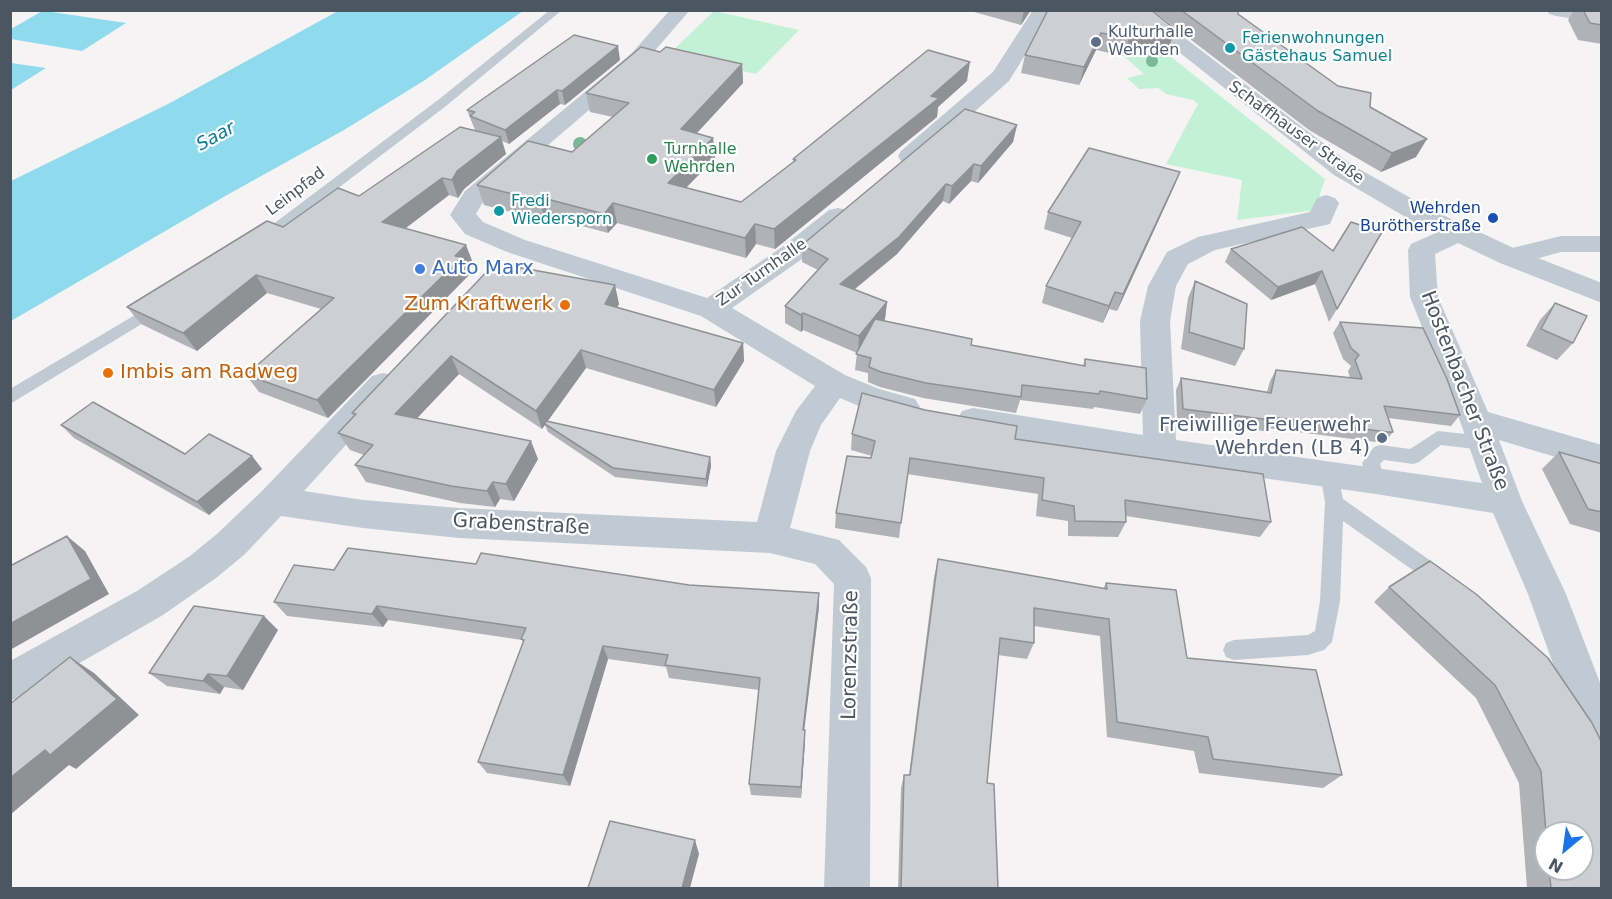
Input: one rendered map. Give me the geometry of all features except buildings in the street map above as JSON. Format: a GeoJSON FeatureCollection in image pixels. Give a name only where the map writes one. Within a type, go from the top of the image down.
{"type":"FeatureCollection","features":[{"type":"Feature","properties":{"kind":"street","name":"Hostenbacher Straße"},"geometry":{"type":"LineString","coordinates":[[681,10],[638,58],[474,196],[463,215],[506,257],[711,309],[834,383],[872,399],[940,415],[1092,441],[1160,449],[1331,488],[1376,480],[1505,501]]}},
{"type":"Feature","properties":{"kind":"street"},"geometry":{"type":"LineString","coordinates":[[888,174],[1000,76],[1043,10]]}},
{"type":"Feature","properties":{"kind":"street","name":"Schaffhauser Straße"},"geometry":{"type":"LineString","coordinates":[[1135,10],[1343,170],[1423,216],[1458,233],[1510,257],[1602,294]]}},
{"type":"Feature","properties":{"kind":"street"},"geometry":{"type":"LineString","coordinates":[[1556,10],[1602,17]]}},
{"type":"Feature","properties":{"kind":"street","name":"Zur Turnhalle"},"geometry":{"type":"LineString","coordinates":[[711,309],[792,254],[853,203]]}},
{"type":"Feature","properties":{"kind":"street"},"geometry":{"type":"LineString","coordinates":[[1160,449],[1155,321],[1162,285],[1177,258],[1207,243],[1321,218],[1326,203]]}},
{"type":"Feature","properties":{"kind":"street","name":"Hostenbacher Straße"},"geometry":{"type":"LineString","coordinates":[[1458,233],[1421,250],[1424,297],[1480,432],[1505,501],[1547,594],[1602,744]]}},
{"type":"Feature","properties":{"kind":"street"},"geometry":{"type":"LineString","coordinates":[[1510,257],[1561,244],[1602,244]]}},
{"type":"Feature","properties":{"kind":"street"},"geometry":{"type":"LineString","coordinates":[[10,682],[168,591],[231,544],[401,365]]}},
{"type":"Feature","properties":{"kind":"street"},"geometry":{"type":"LineString","coordinates":[[770,538],[793,451],[807,420],[834,383]]}},
{"type":"Feature","properties":{"kind":"street"},"geometry":{"type":"LineString","coordinates":[[1480,432],[1602,458]]}},
{"type":"Feature","properties":{"kind":"street","name":"Grabenstraße"},"geometry":{"type":"LineString","coordinates":[[274,501],[363,514],[459,523],[770,538]]}},
{"type":"Feature","properties":{"kind":"street","name":"Lorenzstraße"},"geometry":{"type":"LineString","coordinates":[[770,538],[826,551],[853,578],[847,888]]}},
{"type":"Feature","properties":{"kind":"lane","name":"Leinpfad"},"geometry":{"type":"LineString","coordinates":[[250,247],[442,103],[557,10]]}},
{"type":"Feature","properties":{"kind":"lane"},"geometry":{"type":"LineString","coordinates":[[10,398],[174,296]]}},
{"type":"Feature","properties":{"kind":"lane"},"geometry":{"type":"LineString","coordinates":[[1376,480],[1371,463],[1380,452],[1413,457],[1438,438],[1480,432]]}},
{"type":"Feature","properties":{"kind":"lane"},"geometry":{"type":"LineString","coordinates":[[1331,488],[1360,524],[1454,589]]}},
{"type":"Feature","properties":{"kind":"lane"},"geometry":{"type":"LineString","coordinates":[[1234,650],[1308,645],[1317,643],[1325,635],[1330,601],[1331,488]]}},
{"type":"Feature","properties":{"kind":"green space"},"geometry":{"type":"Polygon","coordinates":[[[714,11],[799,30],[756,74],[669,54],[714,11]]]}},
{"type":"Feature","properties":{"kind":"green space"},"geometry":{"type":"Polygon","coordinates":[[[1161,49],[1325,179],[1315,210],[1237,220],[1242,180],[1166,164],[1198,104],[1193,100],[1166,94],[1158,88],[1139,89],[1127,78],[1144,74],[1124,56],[1161,49]]]}},
{"type":"Feature","properties":{"kind":"water"},"geometry":{"type":"Polygon","coordinates":[[[44,10],[126,23],[82,51],[11,39],[11,29],[44,10]]]}},
{"type":"Feature","properties":{"kind":"water","name":"Saar"},"geometry":{"type":"Polygon","coordinates":[[[338,11],[523,11],[425,80],[344,130],[227,195],[11,321],[11,181],[168,104],[338,11]]]}},
{"type":"Feature","properties":{"kind":"water"},"geometry":{"type":"Polygon","coordinates":[[[11,63],[46,68],[11,90],[11,63]]]}},
{"type":"Feature","properties":{"kind":"place","name":"Kulturhalle Wehrden"},"geometry":{"type":"Point","coordinates":[1096,42]}},
{"type":"Feature","properties":{"kind":"place","name":"Ferienwohnungen Gästehaus Samuel"},"geometry":{"type":"Point","coordinates":[1230,48]}},
{"type":"Feature","properties":{"kind":"place","name":"Turnhalle Wehrden"},"geometry":{"type":"Point","coordinates":[652,159]}},
{"type":"Feature","properties":{"kind":"place","name":"Fredi Wiedersporn"},"geometry":{"type":"Point","coordinates":[499,211]}},
{"type":"Feature","properties":{"kind":"place","name":"Wehrden Burötherstraße"},"geometry":{"type":"Point","coordinates":[1493,218]}},
{"type":"Feature","properties":{"kind":"place","name":"Auto Marx"},"geometry":{"type":"Point","coordinates":[420,269]}},
{"type":"Feature","properties":{"kind":"place","name":"Zum Kraftwerk"},"geometry":{"type":"Point","coordinates":[565,305]}},
{"type":"Feature","properties":{"kind":"place","name":"Imbis am Radweg"},"geometry":{"type":"Point","coordinates":[108,373]}},
{"type":"Feature","properties":{"kind":"place","name":"Freiwillige Feuerwehr Wehrden (LB 4)"},"geometry":{"type":"Point","coordinates":[1382,438]}}]}
